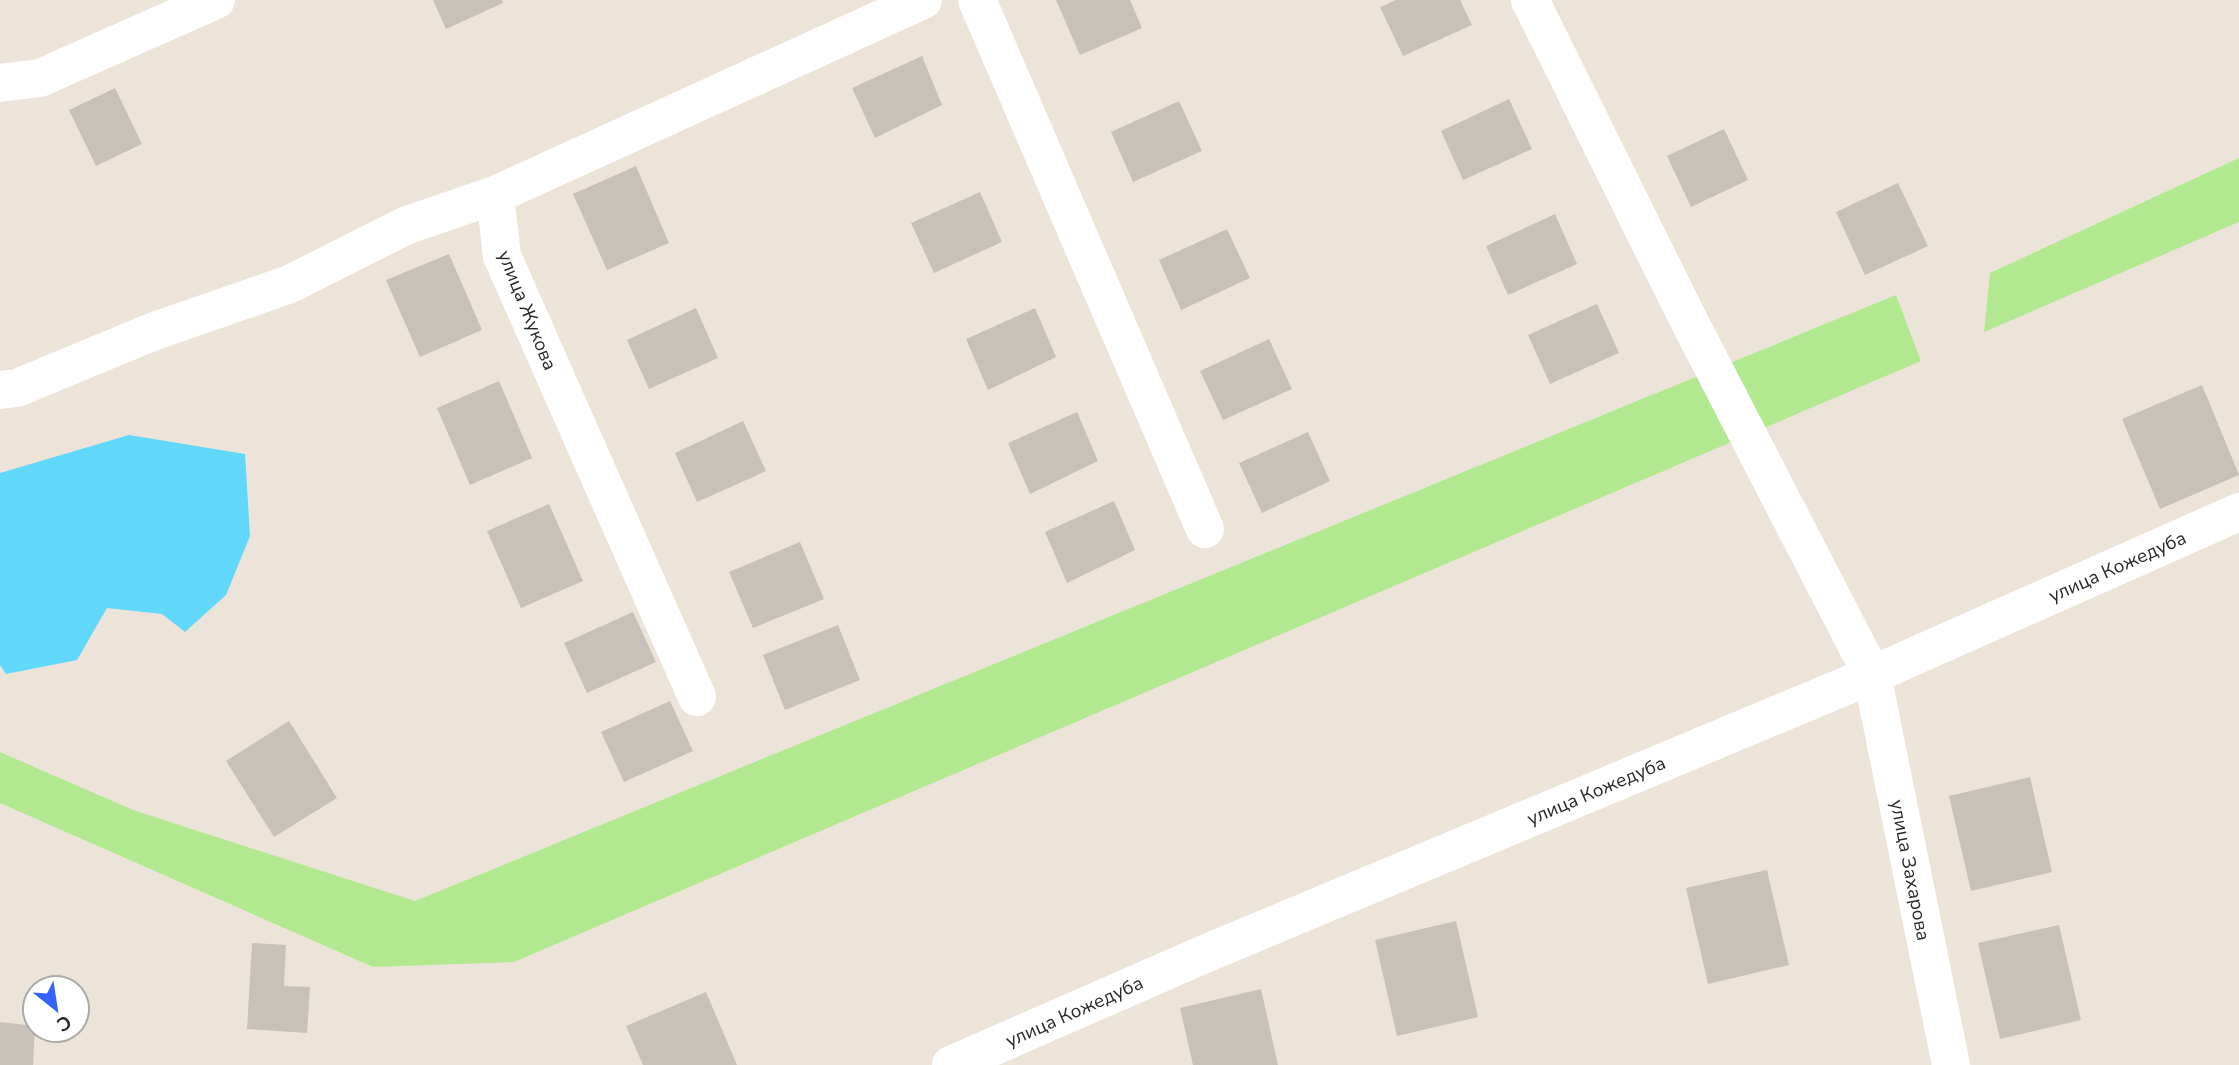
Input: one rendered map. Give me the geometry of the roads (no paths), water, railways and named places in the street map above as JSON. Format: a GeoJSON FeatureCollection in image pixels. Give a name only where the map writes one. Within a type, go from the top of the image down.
{"type":"FeatureCollection","features":[{"type":"Feature","properties":{"kind":"street"},"geometry":{"type":"LineString","coordinates":[[0,83],[40,78],[216,0]]}},
{"type":"Feature","properties":{"kind":"street"},"geometry":{"type":"LineString","coordinates":[[0,390],[17,388],[152,332],[290,284],[405,226],[495,195],[923,0]]}},
{"type":"Feature","properties":{"kind":"street"},"geometry":{"type":"LineString","coordinates":[[977,0],[1205,529]]}},
{"type":"Feature","properties":{"kind":"street","name":"улица Захарова"},"geometry":{"type":"LineString","coordinates":[[1531,0],[1685,313],[1872,675],[1951,1065]]}},
{"type":"Feature","properties":{"kind":"street","name":"улица Жукова"},"geometry":{"type":"LineString","coordinates":[[495,195],[502,256],[697,697]]}},
{"type":"Feature","properties":{"kind":"street","name":"улица Кожедуба"},"geometry":{"type":"LineString","coordinates":[[951,1065],[1207,953],[1872,675],[2239,512]]}},
{"type":"Feature","properties":{"kind":"water"},"geometry":{"type":"Polygon","coordinates":[[[129,435],[245,454],[250,536],[226,595],[185,632],[162,614],[107,608],[77,660],[6,674],[0,665],[0,473],[129,435]]]}}]}
